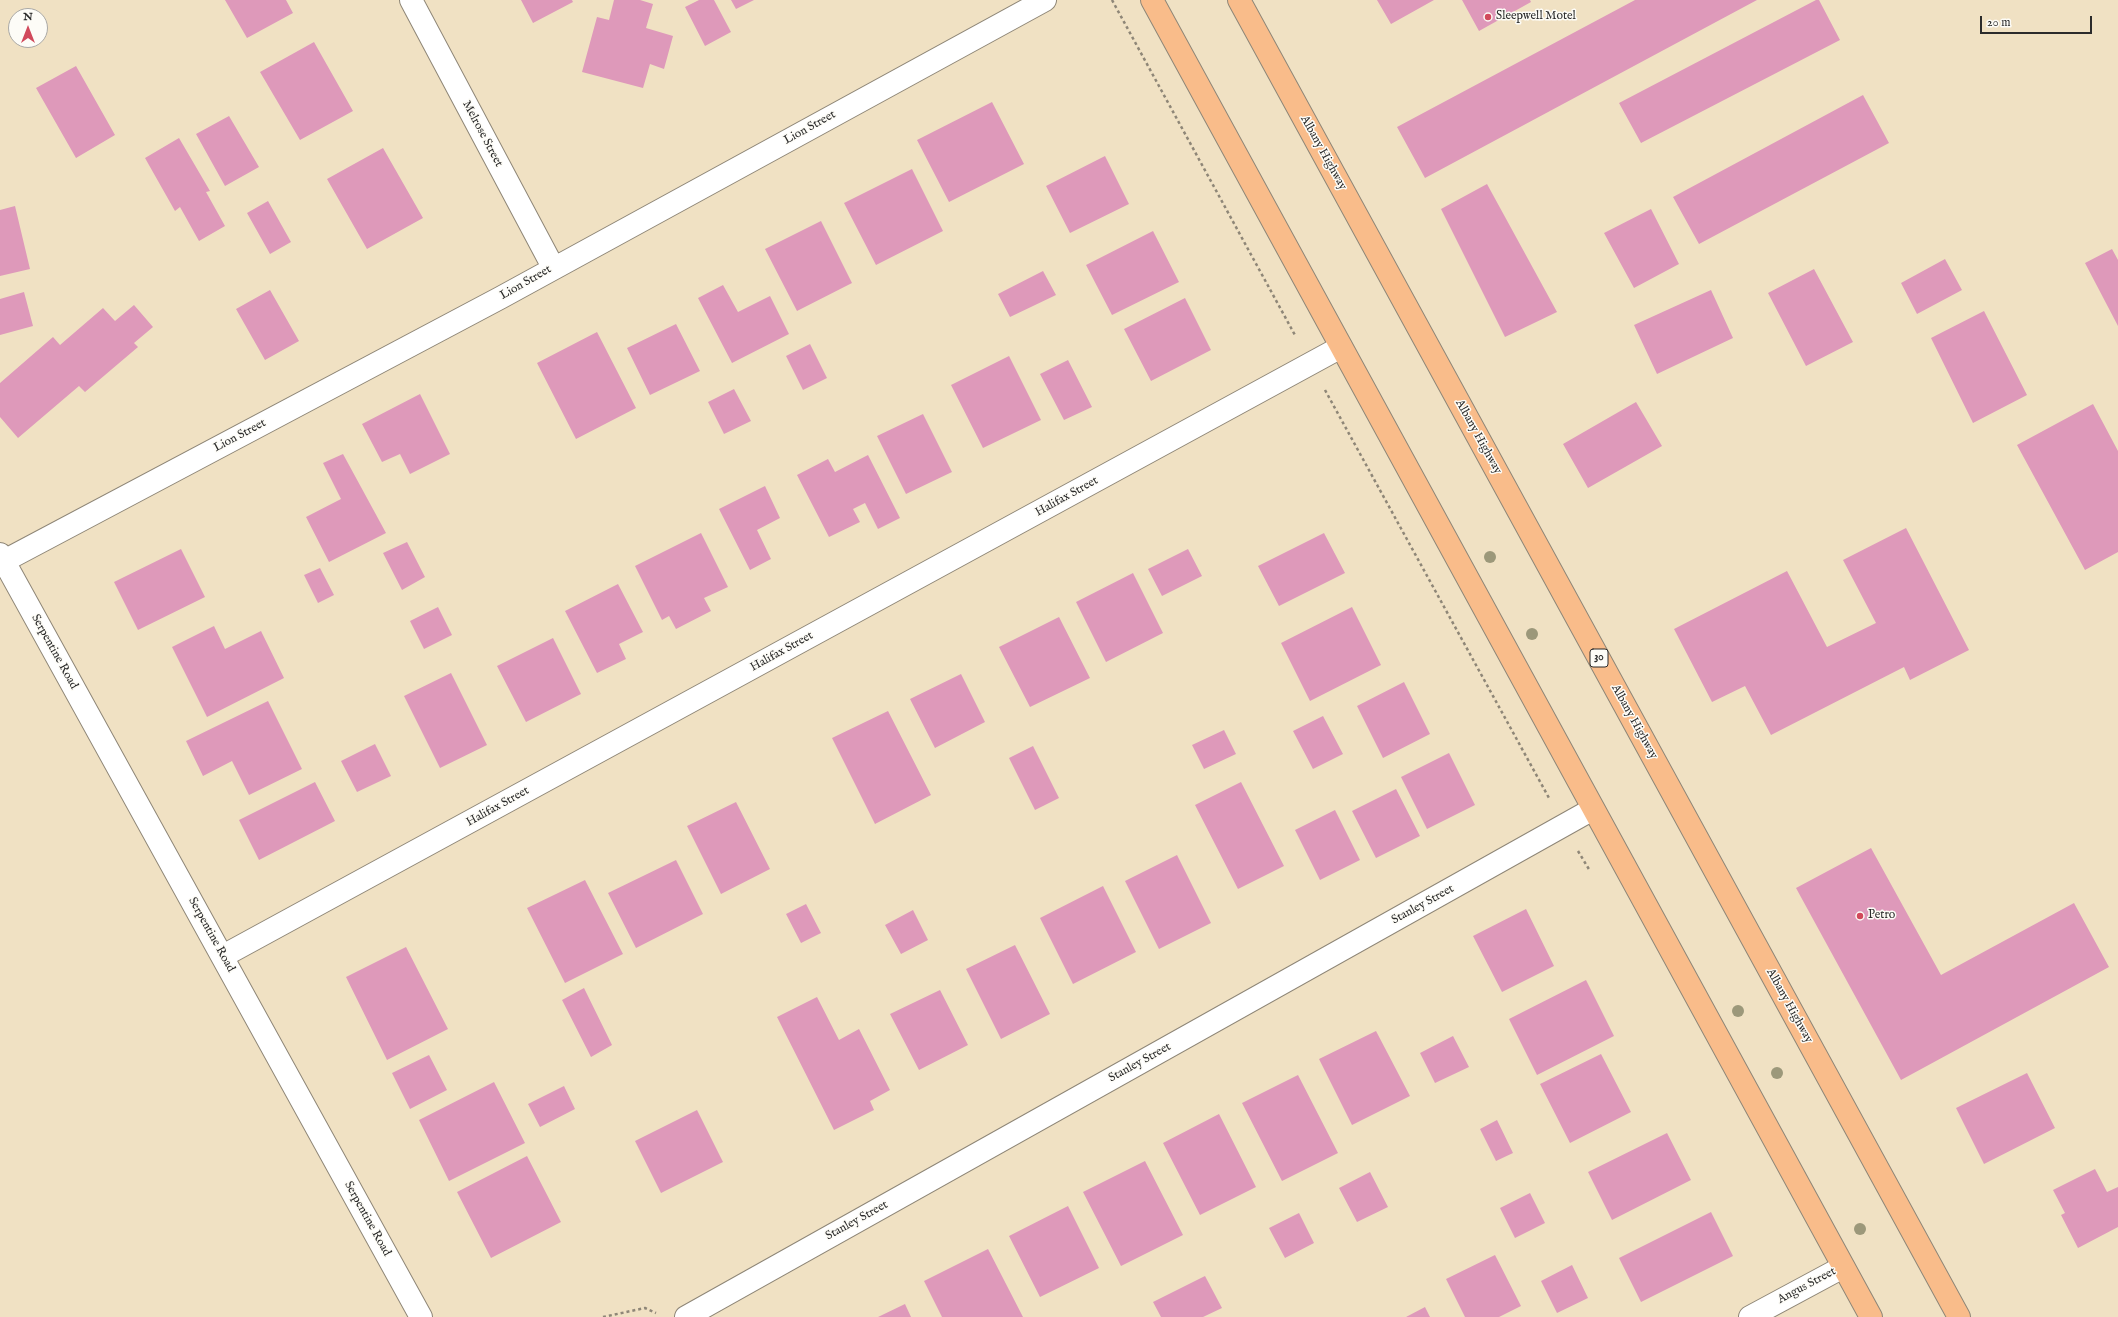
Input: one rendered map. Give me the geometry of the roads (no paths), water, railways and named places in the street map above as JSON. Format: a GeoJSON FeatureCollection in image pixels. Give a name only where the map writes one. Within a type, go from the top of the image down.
{"type":"FeatureCollection","features":[{"type":"Feature","properties":{"kind":"highway"},"geometry":{"type":"LineString","coordinates":[[1152,0],[1870,1317]]}},
{"type":"Feature","properties":{"kind":"highway","name":"Albany Highway"},"geometry":{"type":"LineString","coordinates":[[1239,0],[1960,1317]]}},
{"type":"Feature","properties":{"kind":"street","name":"Melrose Street"},"geometry":{"type":"LineString","coordinates":[[411,0],[553,267]]}},
{"type":"Feature","properties":{"kind":"street","name":"Lion Street"},"geometry":{"type":"LineString","coordinates":[[2,558],[486,305],[553,267],[1045,0]]}},
{"type":"Feature","properties":{"kind":"street","name":"Halifax Street"},"geometry":{"type":"LineString","coordinates":[[223,956],[1341,347]]}},
{"type":"Feature","properties":{"kind":"street","name":"Serpentine Road"},"geometry":{"type":"LineString","coordinates":[[2,558],[421,1317]]}},
{"type":"Feature","properties":{"kind":"street","name":"Stanley Street"},"geometry":{"type":"LineString","coordinates":[[686,1317],[1593,809]]}},
{"type":"Feature","properties":{"kind":"street","name":"Angus Street"},"geometry":{"type":"LineString","coordinates":[[1750,1317],[1843,1267]]}},
{"type":"Feature","properties":{"kind":"place","name":"Sleepwell Motel"},"geometry":{"type":"Point","coordinates":[1488,17]}},
{"type":"Feature","properties":{"kind":"place","name":"Petro"},"geometry":{"type":"Point","coordinates":[1860,916]}}]}
